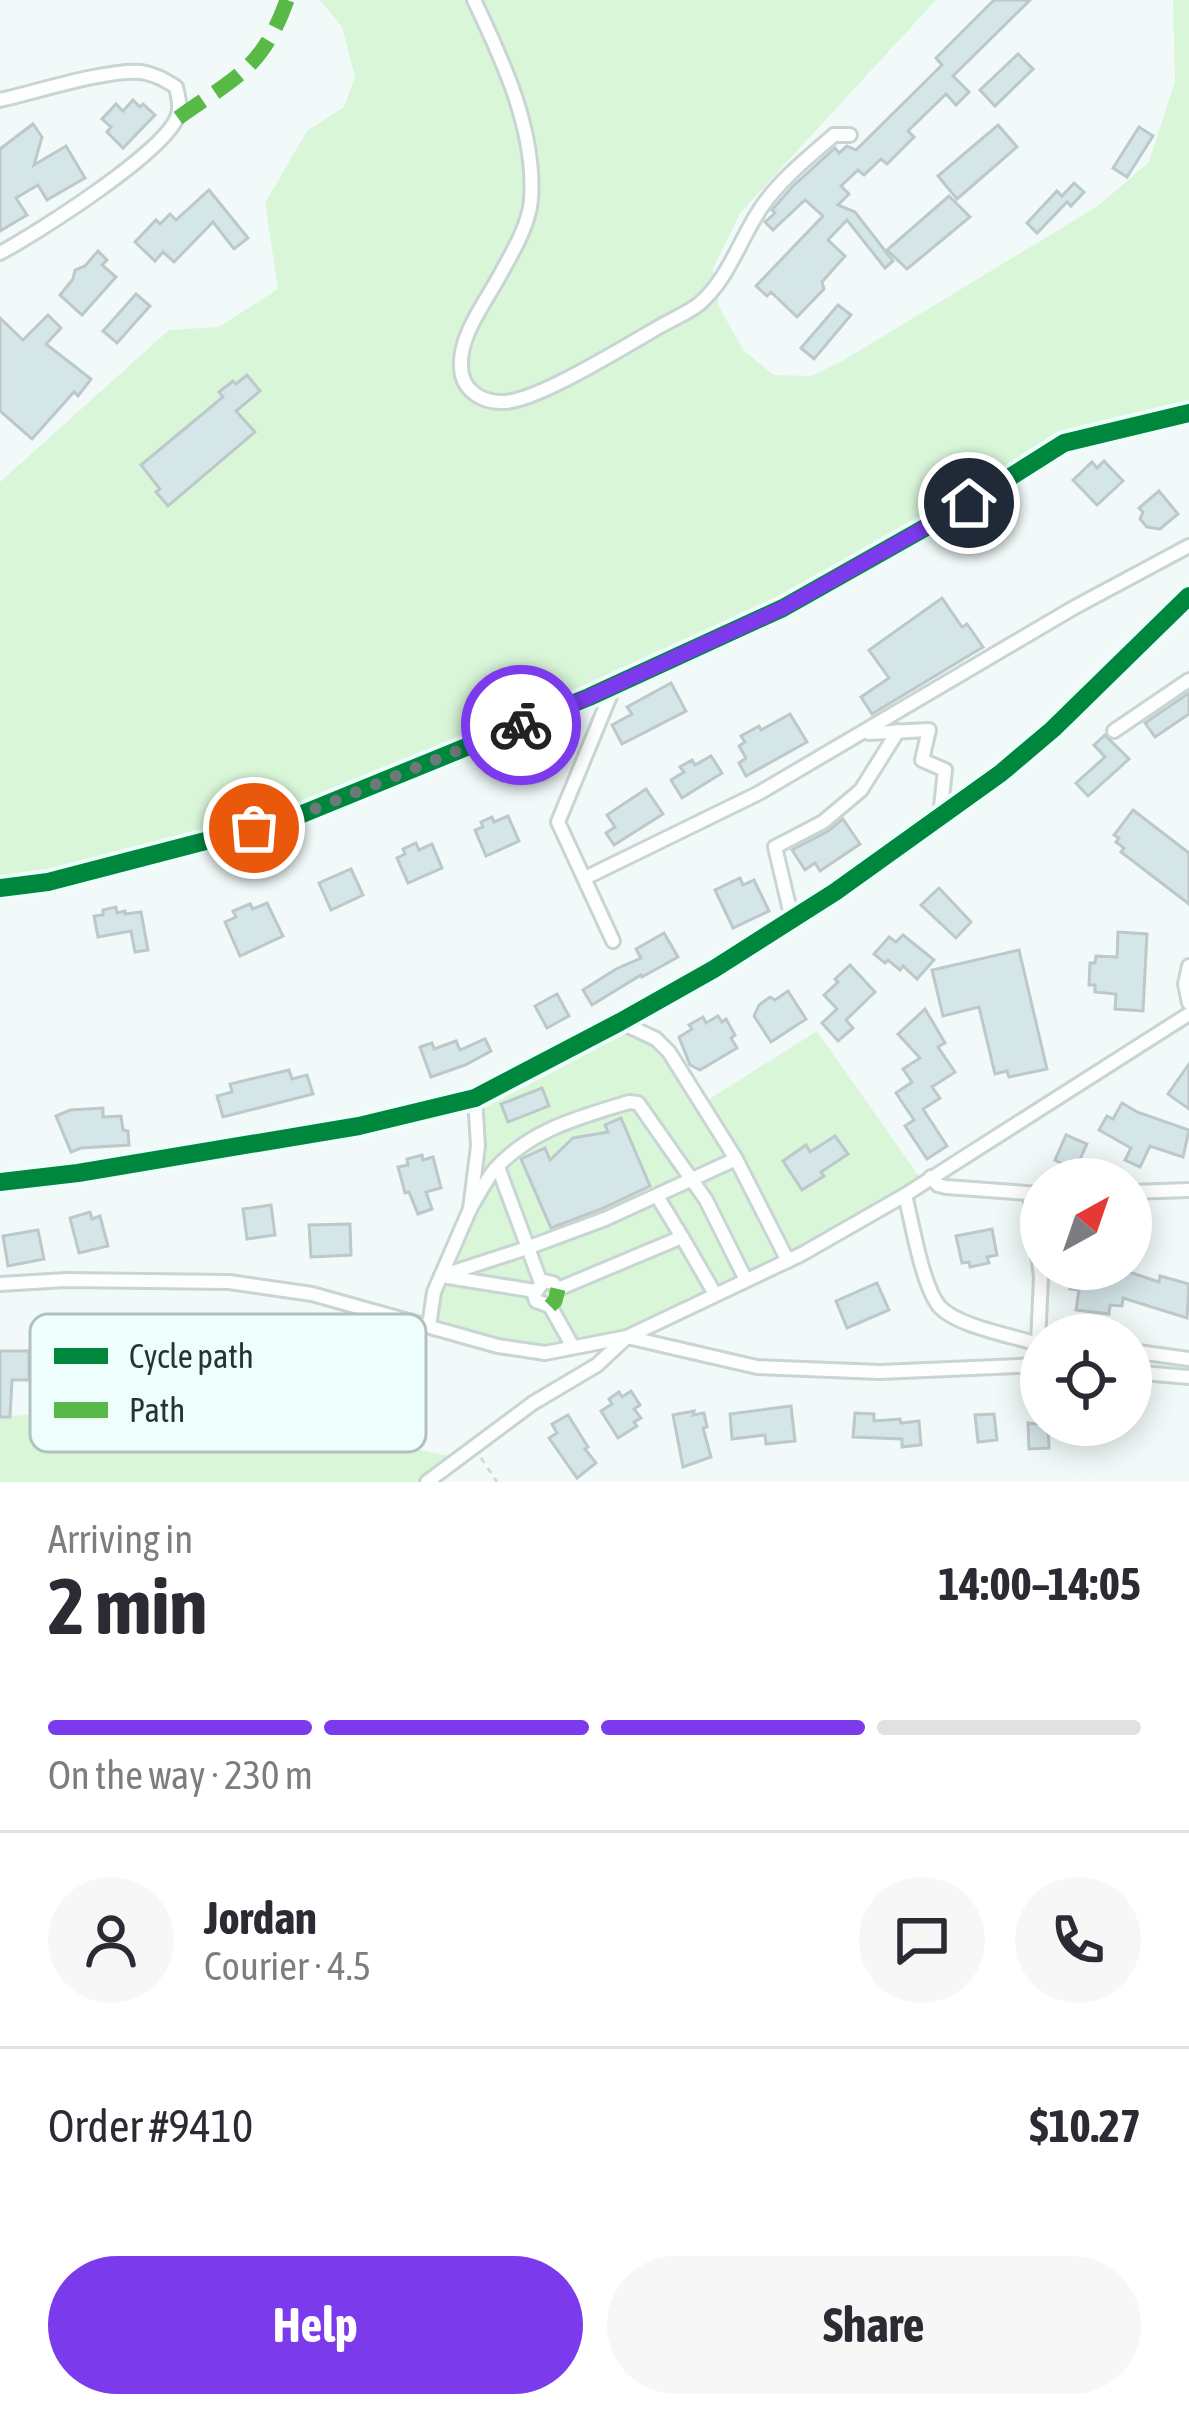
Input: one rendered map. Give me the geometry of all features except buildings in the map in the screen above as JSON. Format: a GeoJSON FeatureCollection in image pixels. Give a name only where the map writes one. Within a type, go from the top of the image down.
{"type":"FeatureCollection","features":[{"type":"Feature","properties":{"kind":"street"},"geometry":{"type":"LineString","coordinates":[[474,0],[516,103],[529,151],[532,204],[513,252],[466,339],[460,364],[464,382],[478,398],[506,403],[539,391],[698,305],[716,286],[764,203],[835,135],[850,135]]}},
{"type":"Feature","properties":{"kind":"street"},"geometry":{"type":"LineString","coordinates":[[0,100],[140,72],[159,76],[176,87],[180,102],[178,118],[149,151],[81,202],[0,253]]}},
{"type":"Feature","properties":{"kind":"street"},"geometry":{"type":"LineString","coordinates":[[0,887],[48,882],[290,819],[616,684],[811,593],[1064,443],[1189,413]]}},
{"type":"Feature","properties":{"kind":"street"},"geometry":{"type":"LineString","coordinates":[[585,878],[759,793],[1075,607],[1189,546]]}},
{"type":"Feature","properties":{"kind":"street"},"geometry":{"type":"LineString","coordinates":[[0,1182],[359,1126],[475,1098],[620,1022],[836,892],[1001,773],[1053,729],[1189,596]]}},
{"type":"Feature","properties":{"kind":"street"},"geometry":{"type":"LineString","coordinates":[[1114,731],[1189,680]]}},
{"type":"Feature","properties":{"kind":"street"},"geometry":{"type":"LineString","coordinates":[[613,941],[558,822],[616,684]]}},
{"type":"Feature","properties":{"kind":"street"},"geometry":{"type":"LineString","coordinates":[[862,734],[929,730],[922,760],[945,770],[940,816]]}},
{"type":"Feature","properties":{"kind":"street"},"geometry":{"type":"LineString","coordinates":[[792,919],[775,847],[823,822],[861,790],[898,731]]}},
{"type":"Feature","properties":{"kind":"street"},"geometry":{"type":"LineString","coordinates":[[1189,966],[1185,984],[1189,1003]]}},
{"type":"Feature","properties":{"kind":"street"},"geometry":{"type":"LineString","coordinates":[[426,1325],[498,1346],[545,1353],[627,1337],[788,1261],[904,1195],[1189,1014]]}},
{"type":"Feature","properties":{"kind":"street"},"geometry":{"type":"LineString","coordinates":[[620,1022],[656,1039],[669,1052],[736,1159],[788,1261]]}},
{"type":"Feature","properties":{"kind":"street"},"geometry":{"type":"LineString","coordinates":[[470,1210],[478,1146],[475,1098]]}},
{"type":"Feature","properties":{"kind":"street"},"geometry":{"type":"LineString","coordinates":[[429,1326],[434,1292],[470,1210],[498,1167],[528,1138],[628,1102],[638,1103],[706,1200],[746,1280]]}},
{"type":"Feature","properties":{"kind":"street"},"geometry":{"type":"LineString","coordinates":[[441,1276],[528,1248],[736,1159]]}},
{"type":"Feature","properties":{"kind":"street"},"geometry":{"type":"LineString","coordinates":[[498,1167],[528,1248],[538,1287],[536,1300],[550,1306],[573,1347]]}},
{"type":"Feature","properties":{"kind":"street"},"geometry":{"type":"LineString","coordinates":[[931,1177],[946,1187],[1020,1193]]}},
{"type":"Feature","properties":{"kind":"street"},"geometry":{"type":"LineString","coordinates":[[1152,1191],[1189,1190]]}},
{"type":"Feature","properties":{"kind":"street"},"geometry":{"type":"LineString","coordinates":[[904,1195],[937,1304],[969,1323],[1020,1340]]}},
{"type":"Feature","properties":{"kind":"street"},"geometry":{"type":"LineString","coordinates":[[657,1196],[715,1294]]}},
{"type":"Feature","properties":{"kind":"street"},"geometry":{"type":"LineString","coordinates":[[441,1276],[538,1287],[553,1283],[558,1289],[682,1238]]}},
{"type":"Feature","properties":{"kind":"street"},"geometry":{"type":"LineString","coordinates":[[0,1284],[229,1282],[312,1294],[385,1314]]}},
{"type":"Feature","properties":{"kind":"street"},"geometry":{"type":"LineString","coordinates":[[627,1337],[757,1367],[880,1372],[1020,1366]]}},
{"type":"Feature","properties":{"kind":"street"},"geometry":{"type":"LineString","coordinates":[[427,1482],[532,1403],[597,1365],[627,1337]]}},
{"type":"Feature","properties":{"kind":"street"},"geometry":{"type":"LineString","coordinates":[[1152,1354],[1189,1359]]}},
{"type":"Feature","properties":{"kind":"street"},"geometry":{"type":"LineString","coordinates":[[1152,1374],[1189,1377]]}},
{"type":"Feature","properties":{"kind":"path"},"geometry":{"type":"LineString","coordinates":[[474,1447],[497,1482]]}},
{"type":"Feature","properties":{"kind":"green space"},"geometry":{"type":"Polygon","coordinates":[[[320,0],[936,0],[740,213],[713,269],[719,307],[744,351],[774,375],[811,376],[1098,206],[1149,162],[1175,81],[1173,0],[1189,0],[1189,413],[1064,443],[783,608],[290,819],[0,888],[0,482],[169,330],[219,327],[278,289],[265,203],[307,131],[344,107],[355,77],[342,27],[320,0]]]}},
{"type":"Feature","properties":{"kind":"green space"},"geometry":{"type":"Polygon","coordinates":[[[620,1022],[656,1039],[703,1103],[817,1031],[923,1182],[627,1337],[545,1356],[430,1333],[434,1292],[470,1209],[475,1098],[620,1022]]]}},
{"type":"Feature","properties":{"kind":"green space"},"geometry":{"type":"Polygon","coordinates":[[[30,1415],[30,1452],[426,1451],[458,1458],[427,1482],[0,1482],[0,1417],[30,1415]]]}},
{"type":"Feature","properties":{"kind":"marked path"},"geometry":{"type":"LineString","coordinates":[[178,118],[231,82],[256,58],[287,0]]}},
{"type":"Feature","properties":{"kind":"marked path"},"geometry":{"type":"LineString","coordinates":[[550,1306],[558,1289]]}},
{"type":"Feature","properties":{"kind":"cycle path"},"geometry":{"type":"LineString","coordinates":[[0,888],[48,882],[290,819],[589,697],[783,608],[969,503],[1064,443],[1189,413]]}},
{"type":"Feature","properties":{"kind":"cycle path"},"geometry":{"type":"LineString","coordinates":[[0,1182],[359,1126],[475,1098],[714,969],[835,892],[1001,773],[1053,729],[1189,596]]}},
{"type":"Feature","properties":{"kind":"way so far"},"geometry":{"type":"LineString","coordinates":[[254,828],[290,819],[521,725]]}},
{"type":"Feature","properties":{"kind":"route"},"geometry":{"type":"LineString","coordinates":[[521,725],[783,608],[969,503]]}}]}
